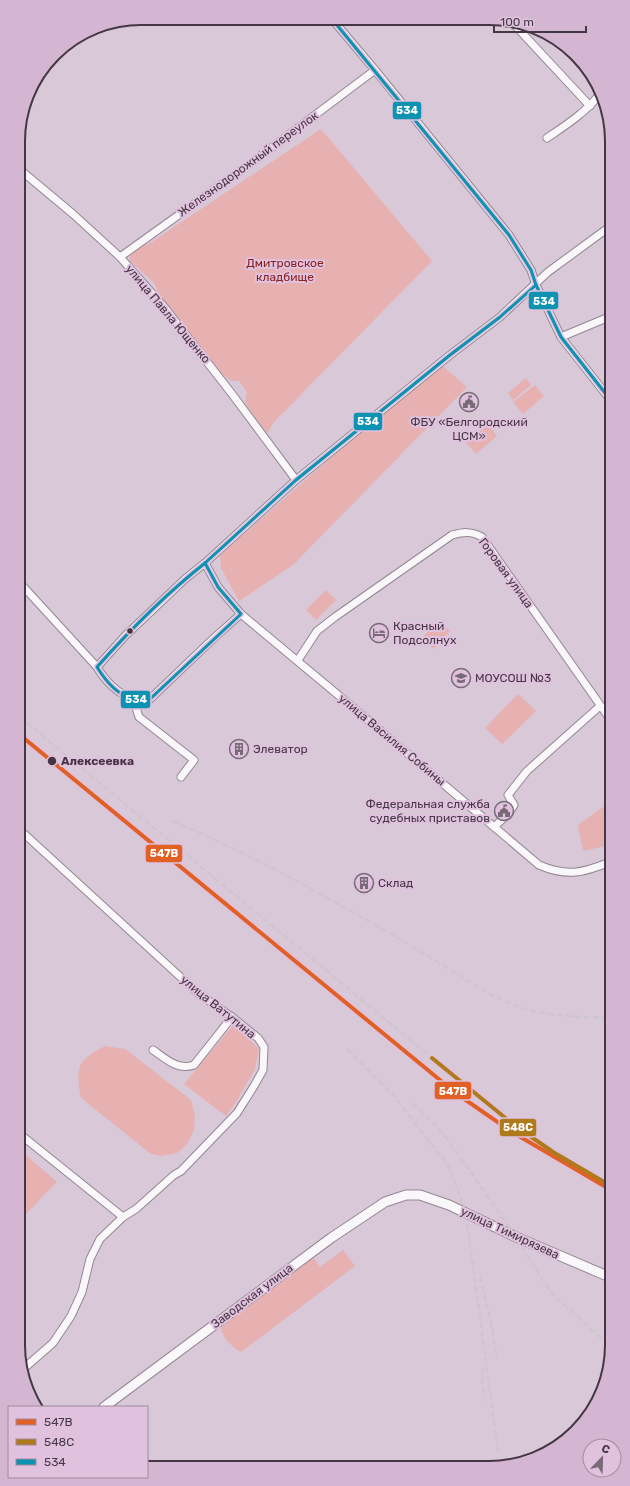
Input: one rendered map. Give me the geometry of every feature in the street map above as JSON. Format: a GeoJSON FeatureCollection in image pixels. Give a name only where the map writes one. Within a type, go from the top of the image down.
{"type":"FeatureCollection","features":[{"type":"Feature","properties":{"kind":"main road","name":"улица Тимирязева"},"geometry":{"type":"LineString","coordinates":[[406,1195],[420,1195],[449,1205],[516,1237],[605,1275]]}},
{"type":"Feature","properties":{"kind":"main road","name":"Заводская улица"},"geometry":{"type":"LineString","coordinates":[[105,1406],[331,1238],[385,1202],[406,1195]]}},
{"type":"Feature","properties":{"kind":"street"},"geometry":{"type":"LineString","coordinates":[[337,25],[509,235],[531,270],[536,285],[561,337],[605,393]]}},
{"type":"Feature","properties":{"kind":"street"},"geometry":{"type":"LineString","coordinates":[[518,29],[590,106]]}},
{"type":"Feature","properties":{"kind":"street","name":"Железнодорожный переулок"},"geometry":{"type":"LineString","coordinates":[[120,257],[254,161],[375,70]]}},
{"type":"Feature","properties":{"kind":"street"},"geometry":{"type":"LineString","coordinates":[[547,138],[590,106],[596,98]]}},
{"type":"Feature","properties":{"kind":"street","name":"улица Павла Ющенко"},"geometry":{"type":"LineString","coordinates":[[25,174],[73,214],[120,257],[165,308],[296,480]]}},
{"type":"Feature","properties":{"kind":"street"},"geometry":{"type":"LineString","coordinates":[[98,667],[125,636],[185,579],[205,563],[296,480],[450,355],[500,317],[536,285],[548,272],[605,230]]}},
{"type":"Feature","properties":{"kind":"street"},"geometry":{"type":"LineString","coordinates":[[561,337],[605,318]]}},
{"type":"Feature","properties":{"kind":"street","name":"Горовая улица"},"geometry":{"type":"LineString","coordinates":[[298,660],[317,631],[335,617],[452,535],[463,532],[473,532],[482,537],[605,712]]}},
{"type":"Feature","properties":{"kind":"street","name":"улица Василия Собины"},"geometry":{"type":"LineString","coordinates":[[205,563],[218,587],[241,614],[298,660],[539,865],[553,871],[564,873],[591,870],[605,864]]}},
{"type":"Feature","properties":{"kind":"street"},"geometry":{"type":"LineString","coordinates":[[25,588],[98,667],[102,676],[116,690],[134,699],[149,700],[241,614]]}},
{"type":"Feature","properties":{"kind":"street"},"geometry":{"type":"LineString","coordinates":[[134,699],[139,717],[194,760],[181,777]]}},
{"type":"Feature","properties":{"kind":"street"},"geometry":{"type":"LineString","coordinates":[[494,827],[509,813],[514,805],[508,795],[527,771],[600,706]]}},
{"type":"Feature","properties":{"kind":"street","name":"улица Ватутина"},"geometry":{"type":"LineString","coordinates":[[25,835],[199,994],[232,1017],[258,1038],[264,1047],[263,1070],[237,1113],[181,1171],[174,1175],[136,1209],[123,1217],[100,1239],[90,1259],[82,1292],[72,1316],[53,1342],[27,1365]]}},
{"type":"Feature","properties":{"kind":"street"},"geometry":{"type":"LineString","coordinates":[[153,1050],[178,1066],[187,1068],[194,1065],[232,1017]]}},
{"type":"Feature","properties":{"kind":"street"},"geometry":{"type":"LineString","coordinates":[[25,1138],[123,1217]]}},
{"type":"Feature","properties":{"kind":"green space","name":"Дмитровское кладбище"},"geometry":{"type":"Polygon","coordinates":[[[321,129],[432,261],[275,421],[267,433],[247,406],[245,402],[247,393],[239,381],[231,381],[223,375],[159,294],[154,283],[130,261],[130,258],[132,252],[145,242],[147,245],[321,129]]]}},
{"type":"Feature","properties":{"kind":"green space"},"geometry":{"type":"Polygon","coordinates":[[[439,363],[467,387],[293,565],[239,601],[221,568],[220,556],[439,363]]]}},
{"type":"Feature","properties":{"kind":"green space"},"geometry":{"type":"Polygon","coordinates":[[[526,378],[531,385],[513,400],[508,393],[526,378]]]}},
{"type":"Feature","properties":{"kind":"green space"},"geometry":{"type":"Polygon","coordinates":[[[535,385],[544,396],[523,414],[513,402],[535,385]]]}},
{"type":"Feature","properties":{"kind":"green space"},"geometry":{"type":"Polygon","coordinates":[[[488,425],[497,436],[476,454],[466,442],[488,425]]]}},
{"type":"Feature","properties":{"kind":"green space"},"geometry":{"type":"Polygon","coordinates":[[[326,590],[336,600],[316,620],[306,610],[326,590]]]}},
{"type":"Feature","properties":{"kind":"green space"},"geometry":{"type":"Polygon","coordinates":[[[438,621],[450,631],[434,649],[422,638],[438,621]]]}},
{"type":"Feature","properties":{"kind":"green space"},"geometry":{"type":"Polygon","coordinates":[[[518,694],[536,711],[502,744],[485,728],[518,694]]]}},
{"type":"Feature","properties":{"kind":"green space"},"geometry":{"type":"Polygon","coordinates":[[[605,806],[605,846],[583,851],[578,825],[605,806]]]}},
{"type":"Feature","properties":{"kind":"green space"},"geometry":{"type":"Polygon","coordinates":[[[234,1024],[259,1049],[255,1069],[226,1116],[184,1084],[234,1024]]]}},
{"type":"Feature","properties":{"kind":"green space"},"geometry":{"type":"Polygon","coordinates":[[[105,1046],[125,1049],[191,1100],[195,1116],[194,1130],[187,1144],[177,1153],[162,1156],[151,1154],[81,1098],[78,1079],[80,1066],[89,1056],[105,1046]]]}},
{"type":"Feature","properties":{"kind":"green space"},"geometry":{"type":"Polygon","coordinates":[[[25,1154],[57,1182],[25,1215],[25,1154]]]}},
{"type":"Feature","properties":{"kind":"green space"},"geometry":{"type":"Polygon","coordinates":[[[343,1250],[355,1266],[241,1352],[227,1341],[222,1333],[220,1324],[313,1257],[320,1267],[343,1250]]]}},
{"type":"Feature","properties":{"kind":"railway"},"geometry":{"type":"LineString","coordinates":[[25,721],[432,1058]]}},
{"type":"Feature","properties":{"kind":"railway"},"geometry":{"type":"LineString","coordinates":[[173,821],[235,849],[295,880],[386,931],[482,990],[506,1002],[533,1011],[562,1016],[605,1017]]}},
{"type":"Feature","properties":{"kind":"railway"},"geometry":{"type":"LineString","coordinates":[[347,1049],[394,1096],[447,1164],[454,1179],[465,1212],[469,1236],[498,1452]]}},
{"type":"Feature","properties":{"kind":"railway"},"geometry":{"type":"LineString","coordinates":[[413,1103],[437,1126],[458,1154],[509,1227],[552,1294],[605,1340]]}},
{"type":"Feature","properties":{"kind":"railway"},"geometry":{"type":"LineString","coordinates":[[480,1277],[491,1322],[497,1359]]}},
{"type":"Feature","properties":{"kind":"railway"},"geometry":{"type":"LineString","coordinates":[[483,1369],[482,1381],[485,1401]]}},
{"type":"Feature","properties":{"kind":"transit line","name":"534"},"geometry":{"type":"LineString","coordinates":[[337,25],[509,235],[531,270],[536,285],[561,337],[605,393]]}},
{"type":"Feature","properties":{"kind":"transit line","name":"534"},"geometry":{"type":"LineString","coordinates":[[205,563],[296,480],[450,355],[500,317],[536,285]]}},
{"type":"Feature","properties":{"kind":"transit line","name":"534"},"geometry":{"type":"LineString","coordinates":[[205,563],[218,587],[241,614],[149,700],[133,699],[117,691],[97,667],[149,613],[176,587],[205,563]]}},
{"type":"Feature","properties":{"kind":"transit line","name":"547В"},"geometry":{"type":"LineString","coordinates":[[25,739],[457,1094],[512,1132],[605,1186]]}},
{"type":"Feature","properties":{"kind":"transit line","name":"548С"},"geometry":{"type":"LineString","coordinates":[[432,1058],[514,1125],[553,1152],[605,1182]]}},
{"type":"Feature","properties":{"kind":"place","name":"ФБУ «Белгородский ЦСМ»"},"geometry":{"type":"Point","coordinates":[469,402]}},
{"type":"Feature","properties":{"kind":"place","name":"Красный Подсолнух"},"geometry":{"type":"Point","coordinates":[379,633]}},
{"type":"Feature","properties":{"kind":"place","name":"МОУСОШ №3"},"geometry":{"type":"Point","coordinates":[461,678]}},
{"type":"Feature","properties":{"kind":"place","name":"Элеватор"},"geometry":{"type":"Point","coordinates":[239,749]}},
{"type":"Feature","properties":{"kind":"place","name":"Алексеевка"},"geometry":{"type":"Point","coordinates":[52,761]}},
{"type":"Feature","properties":{"kind":"place","name":"Федеральная служба судебных приставов"},"geometry":{"type":"Point","coordinates":[504,811]}},
{"type":"Feature","properties":{"kind":"place","name":"Склад"},"geometry":{"type":"Point","coordinates":[364,883]}}]}
